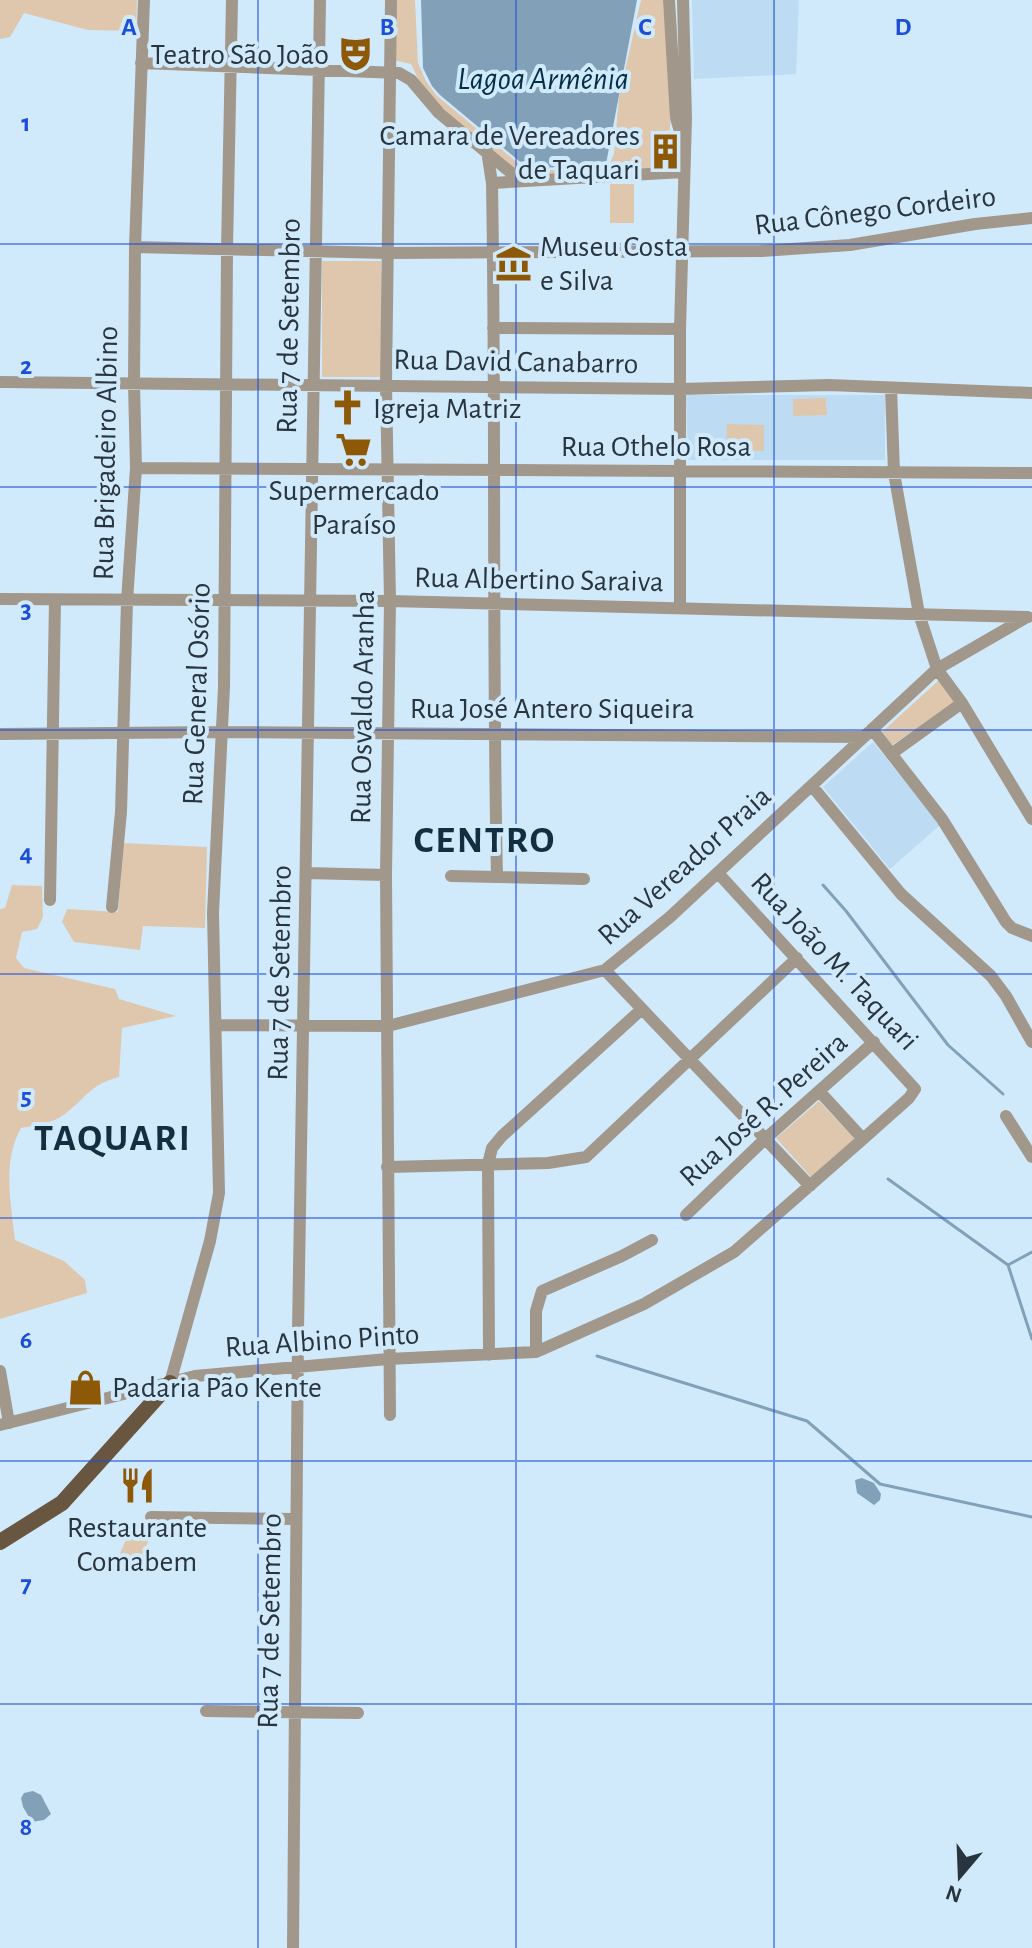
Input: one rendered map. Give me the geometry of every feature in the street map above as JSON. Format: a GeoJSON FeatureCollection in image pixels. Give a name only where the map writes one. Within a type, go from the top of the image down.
{"type":"FeatureCollection","features":[{"type":"Feature","properties":{"kind":"main road"},"geometry":{"type":"LineString","coordinates":[[0,1542],[62,1503],[170,1383]]}},
{"type":"Feature","properties":{"kind":"main road"},"geometry":{"type":"LineString","coordinates":[[0,1531],[82,1482]]}},
{"type":"Feature","properties":{"kind":"street","name":"Rua Brigadeiro Albino"},"geometry":{"type":"LineString","coordinates":[[112,907],[121,812],[127,601],[136,468],[135,247],[144,0]]}},
{"type":"Feature","properties":{"kind":"street","name":"Rua General Osório"},"geometry":{"type":"LineString","coordinates":[[170,1383],[217,1215],[219,1193],[213,913],[225,601],[232,0]]}},
{"type":"Feature","properties":{"kind":"street","name":"Rua 7 de Setembro"},"geometry":{"type":"LineString","coordinates":[[293,1948],[293,1711],[320,0]]}},
{"type":"Feature","properties":{"kind":"street","name":"Rua Osvaldo Aranha"},"geometry":{"type":"LineString","coordinates":[[390,1415],[386,875],[390,601],[386,385],[391,0]]}},
{"type":"Feature","properties":{"kind":"street"},"geometry":{"type":"LineString","coordinates":[[669,0],[686,118],[680,329],[680,608]]}},
{"type":"Feature","properties":{"kind":"street"},"geometry":{"type":"LineString","coordinates":[[679,63],[683,0]]}},
{"type":"Feature","properties":{"kind":"street"},"geometry":{"type":"LineString","coordinates":[[141,63],[399,73],[411,80],[439,113],[525,181]]}},
{"type":"Feature","properties":{"kind":"street"},"geometry":{"type":"LineString","coordinates":[[487,151],[492,183],[495,386],[494,734],[497,877]]}},
{"type":"Feature","properties":{"kind":"street"},"geometry":{"type":"LineString","coordinates":[[492,183],[683,172]]}},
{"type":"Feature","properties":{"kind":"street","name":"Rua Cônego Cordeiro"},"geometry":{"type":"LineString","coordinates":[[135,247],[387,253],[761,251],[850,245],[975,224],[1032,218]]}},
{"type":"Feature","properties":{"kind":"street"},"geometry":{"type":"LineString","coordinates":[[493,328],[680,329]]}},
{"type":"Feature","properties":{"kind":"street","name":"Rua David Canabarro"},"geometry":{"type":"LineString","coordinates":[[0,382],[681,389],[829,385],[1032,393]]}},
{"type":"Feature","properties":{"kind":"street"},"geometry":{"type":"LineString","coordinates":[[891,388],[894,473],[919,614],[937,669],[962,703],[1032,819]]}},
{"type":"Feature","properties":{"kind":"street","name":"Rua Othelo Rosa"},"geometry":{"type":"LineString","coordinates":[[136,468],[1032,473]]}},
{"type":"Feature","properties":{"kind":"street","name":"Rua Albertino Saraiva"},"geometry":{"type":"LineString","coordinates":[[0,599],[390,601],[1030,616]]}},
{"type":"Feature","properties":{"kind":"street"},"geometry":{"type":"LineString","coordinates":[[50,900],[55,600]]}},
{"type":"Feature","properties":{"kind":"street","name":"Rua Vereador Praia"},"geometry":{"type":"LineString","coordinates":[[216,1025],[388,1026],[605,970],[621,960],[718,873],[937,669],[1030,616]]}},
{"type":"Feature","properties":{"kind":"street"},"geometry":{"type":"LineString","coordinates":[[891,754],[962,703]]}},
{"type":"Feature","properties":{"kind":"street"},"geometry":{"type":"LineString","coordinates":[[868,733],[891,754],[942,819],[1006,922],[1012,928],[1032,936]]}},
{"type":"Feature","properties":{"kind":"street","name":"Rua José Antero Siqueira"},"geometry":{"type":"LineString","coordinates":[[0,734],[868,733]]}},
{"type":"Feature","properties":{"kind":"street"},"geometry":{"type":"LineString","coordinates":[[812,786],[901,894],[991,976],[1031,1036]]}},
{"type":"Feature","properties":{"kind":"street"},"geometry":{"type":"LineString","coordinates":[[306,873],[386,875]]}},
{"type":"Feature","properties":{"kind":"street","name":"Rua João M. Taquari"},"geometry":{"type":"LineString","coordinates":[[718,873],[915,1086],[909,1098],[884,1119]]}},
{"type":"Feature","properties":{"kind":"street"},"geometry":{"type":"LineString","coordinates":[[451,876],[584,879]]}},
{"type":"Feature","properties":{"kind":"street"},"geometry":{"type":"LineString","coordinates":[[387,1167],[548,1163],[586,1157],[797,958]]}},
{"type":"Feature","properties":{"kind":"street"},"geometry":{"type":"LineString","coordinates":[[605,970],[810,1186]]}},
{"type":"Feature","properties":{"kind":"street"},"geometry":{"type":"LineString","coordinates":[[489,1355],[488,1164],[492,1148],[642,1009]]}},
{"type":"Feature","properties":{"kind":"street","name":"Rua José R. Pereira"},"geometry":{"type":"LineString","coordinates":[[686,1215],[765,1139],[874,1042]]}},
{"type":"Feature","properties":{"kind":"street"},"geometry":{"type":"LineString","coordinates":[[820,1092],[863,1139]]}},
{"type":"Feature","properties":{"kind":"street"},"geometry":{"type":"LineString","coordinates":[[1006,1116],[1032,1157]]}},
{"type":"Feature","properties":{"kind":"street","name":"Rua Albino Pinto"},"geometry":{"type":"LineString","coordinates":[[4,1424],[195,1376],[388,1359],[536,1352],[644,1304],[734,1252],[884,1119]]}},
{"type":"Feature","properties":{"kind":"street"},"geometry":{"type":"LineString","coordinates":[[536,1352],[537,1300],[542,1291],[652,1240]]}},
{"type":"Feature","properties":{"kind":"street"},"geometry":{"type":"LineString","coordinates":[[0,1371],[4,1424]]}},
{"type":"Feature","properties":{"kind":"street"},"geometry":{"type":"LineString","coordinates":[[151,1517],[296,1519]]}},
{"type":"Feature","properties":{"kind":"street"},"geometry":{"type":"LineString","coordinates":[[206,1711],[358,1713]]}},
{"type":"Feature","properties":{"kind":"shaded area"},"geometry":{"type":"Polygon","coordinates":[[[0,0],[137,0],[136,31],[88,30],[24,13],[10,37],[0,39],[0,0]]]}},
{"type":"Feature","properties":{"kind":"shaded area"},"geometry":{"type":"Polygon","coordinates":[[[394,0],[415,0],[418,63],[436,95],[525,169],[536,171],[609,166],[614,153],[619,97],[641,0],[663,0],[671,99],[670,130],[656,133],[659,167],[536,177],[517,171],[433,101],[411,64],[393,60],[394,0]]]}},
{"type":"Feature","properties":{"kind":"shaded area"},"geometry":{"type":"Polygon","coordinates":[[[692,0],[799,0],[796,74],[694,79],[692,0]]]}},
{"type":"Feature","properties":{"kind":"shaded area"},"geometry":{"type":"Polygon","coordinates":[[[610,184],[634,184],[634,223],[610,223],[610,184]]]}},
{"type":"Feature","properties":{"kind":"shaded area"},"geometry":{"type":"Polygon","coordinates":[[[322,261],[381,261],[382,377],[322,377],[322,261]]]}},
{"type":"Feature","properties":{"kind":"shaded area"},"geometry":{"type":"Polygon","coordinates":[[[686,395],[885,395],[885,460],[688,460],[686,395]]]}},
{"type":"Feature","properties":{"kind":"shaded area"},"geometry":{"type":"Polygon","coordinates":[[[826,398],[827,415],[793,416],[793,399],[826,398]]]}},
{"type":"Feature","properties":{"kind":"shaded area"},"geometry":{"type":"Polygon","coordinates":[[[727,424],[764,425],[764,451],[726,450],[727,424]]]}},
{"type":"Feature","properties":{"kind":"shaded area"},"geometry":{"type":"Polygon","coordinates":[[[939,680],[955,703],[892,745],[882,732],[939,680]]]}},
{"type":"Feature","properties":{"kind":"shaded area"},"geometry":{"type":"Polygon","coordinates":[[[873,742],[940,825],[890,869],[823,787],[873,742]]]}},
{"type":"Feature","properties":{"kind":"shaded area"},"geometry":{"type":"Polygon","coordinates":[[[123,843],[207,847],[205,928],[143,926],[140,950],[74,942],[62,922],[67,909],[118,912],[123,843]]]}},
{"type":"Feature","properties":{"kind":"shaded area"},"geometry":{"type":"Polygon","coordinates":[[[12,885],[42,886],[43,917],[37,929],[22,932],[16,958],[24,968],[115,989],[119,999],[176,1016],[122,1028],[119,1077],[95,1088],[60,1117],[21,1128],[11,1154],[10,1168],[15,1240],[64,1261],[85,1280],[87,1293],[0,1319],[0,909],[5,908],[12,885]]]}},
{"type":"Feature","properties":{"kind":"shaded area"},"geometry":{"type":"Polygon","coordinates":[[[819,1101],[855,1139],[811,1177],[776,1138],[819,1101]]]}},
{"type":"Feature","properties":{"kind":"shaded area"},"geometry":{"type":"Polygon","coordinates":[[[132,1526],[151,1535],[137,1567],[118,1558],[132,1526]]]}},
{"type":"Feature","properties":{"kind":"water","name":"Lagoa Armênia"},"geometry":{"type":"Polygon","coordinates":[[[421,0],[637,0],[606,164],[531,167],[519,161],[440,95],[423,68],[421,0]]]}},
{"type":"Feature","properties":{"kind":"water"},"geometry":{"type":"Polygon","coordinates":[[[862,1478],[874,1483],[881,1494],[874,1505],[857,1493],[855,1480],[862,1478]]]}},
{"type":"Feature","properties":{"kind":"water"},"geometry":{"type":"Polygon","coordinates":[[[33,1791],[41,1795],[51,1814],[44,1820],[32,1822],[21,1798],[24,1793],[33,1791]]]}},
{"type":"Feature","properties":{"kind":"waterway"},"geometry":{"type":"LineString","coordinates":[[823,885],[948,1045],[1003,1094]]}},
{"type":"Feature","properties":{"kind":"waterway"},"geometry":{"type":"LineString","coordinates":[[888,1179],[1008,1265],[1032,1339]]}},
{"type":"Feature","properties":{"kind":"waterway"},"geometry":{"type":"LineString","coordinates":[[1008,1265],[1032,1252]]}},
{"type":"Feature","properties":{"kind":"waterway"},"geometry":{"type":"LineString","coordinates":[[597,1356],[807,1421],[880,1484],[1032,1517]]}},
{"type":"Feature","properties":{"kind":"place","name":"Teatro São João"},"geometry":{"type":"Point","coordinates":[355,54]}},
{"type":"Feature","properties":{"kind":"place","name":"Camara de Vereadores de Taquari"},"geometry":{"type":"Point","coordinates":[666,152]}},
{"type":"Feature","properties":{"kind":"place","name":"Museu Costa e Silva"},"geometry":{"type":"Point","coordinates":[514,263]}},
{"type":"Feature","properties":{"kind":"place","name":"Igreja Matriz"},"geometry":{"type":"Point","coordinates":[347,408]}},
{"type":"Feature","properties":{"kind":"place","name":"Supermercado Paraíso"},"geometry":{"type":"Point","coordinates":[354,449]}},
{"type":"Feature","properties":{"kind":"place","name":"Padaria Pão Kente"},"geometry":{"type":"Point","coordinates":[86,1387]}},
{"type":"Feature","properties":{"kind":"place","name":"Restaurante Comabem"},"geometry":{"type":"Point","coordinates":[137,1486]}},
{"type":"Feature","properties":{"kind":"district","name":"CENTRO"},"geometry":{"type":"Point","coordinates":[485,839]}},
{"type":"Feature","properties":{"kind":"district","name":"TAQUARI"},"geometry":{"type":"Point","coordinates":[113,1137]}}]}
